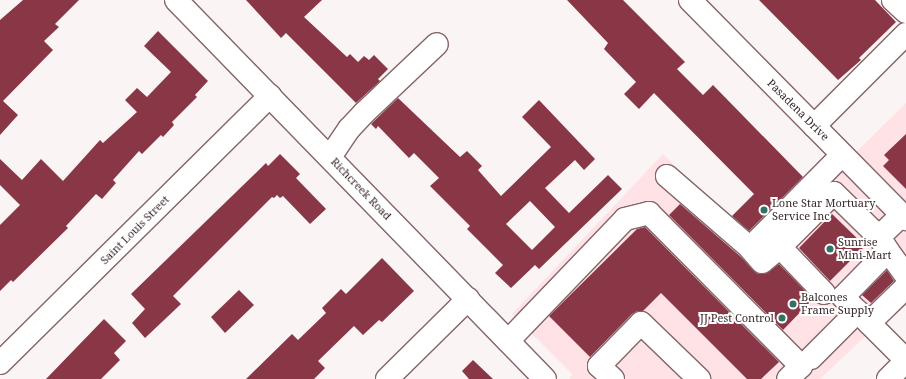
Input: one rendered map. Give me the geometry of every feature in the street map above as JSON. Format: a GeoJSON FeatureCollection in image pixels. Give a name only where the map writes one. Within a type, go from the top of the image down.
{"type":"FeatureCollection","features":[{"type":"Feature","properties":{"kind":"street","name":"Richcreek Road"},"geometry":{"type":"LineString","coordinates":[[176,0],[546,379]]}},
{"type":"Feature","properties":{"kind":"street","name":"Pasadena Drive"},"geometry":{"type":"LineString","coordinates":[[690,0],[904,217]]}},
{"type":"Feature","properties":{"kind":"street"},"geometry":{"type":"LineString","coordinates":[[893,0],[906,12]]}},
{"type":"Feature","properties":{"kind":"street"},"geometry":{"type":"LineString","coordinates":[[814,126],[906,34]]}},
{"type":"Feature","properties":{"kind":"street"},"geometry":{"type":"LineString","coordinates":[[330,157],[349,129],[364,113],[437,44]]}},
{"type":"Feature","properties":{"kind":"street","name":"Saint Louis Street"},"geometry":{"type":"LineString","coordinates":[[0,363],[270,96]]}},
{"type":"Feature","properties":{"kind":"street"},"geometry":{"type":"LineString","coordinates":[[750,248],[842,155]]}},
{"type":"Feature","properties":{"kind":"street"},"geometry":{"type":"LineString","coordinates":[[667,176],[750,248],[762,262],[780,247],[834,193],[883,244],[906,276]]}},
{"type":"Feature","properties":{"kind":"street"},"geometry":{"type":"LineString","coordinates":[[508,341],[625,219],[649,214],[801,366],[792,378]]}},
{"type":"Feature","properties":{"kind":"street"},"geometry":{"type":"LineString","coordinates":[[888,379],[906,361],[843,297],[904,217]]}},
{"type":"Feature","properties":{"kind":"street"},"geometry":{"type":"LineString","coordinates":[[780,247],[824,293]]}},
{"type":"Feature","properties":{"kind":"street"},"geometry":{"type":"LineString","coordinates":[[811,358],[906,287]]}},
{"type":"Feature","properties":{"kind":"street"},"geometry":{"type":"LineString","coordinates":[[387,379],[468,299]]}},
{"type":"Feature","properties":{"kind":"street"},"geometry":{"type":"LineString","coordinates":[[600,375],[641,323],[699,379]]}},
{"type":"Feature","properties":{"kind":"shaded area"},"geometry":{"type":"Polygon","coordinates":[[[906,103],[906,298],[820,379],[570,379],[572,374],[512,314],[663,154],[757,250],[906,103]]]}},
{"type":"Feature","properties":{"kind":"building"},"geometry":{"type":"Polygon","coordinates":[[[23,0],[79,0],[55,24],[59,27],[44,41],[53,50],[3,101],[18,115],[0,135],[0,20],[23,0]]]}},
{"type":"Feature","properties":{"kind":"building"},"geometry":{"type":"Polygon","coordinates":[[[246,0],[322,0],[304,17],[347,57],[350,54],[358,62],[364,56],[369,60],[374,55],[388,69],[378,79],[380,81],[356,103],[286,33],[281,38],[246,0]]]}},
{"type":"Feature","properties":{"kind":"building"},"geometry":{"type":"Polygon","coordinates":[[[567,0],[623,0],[685,62],[677,69],[703,95],[713,85],[803,177],[749,231],[732,216],[754,194],[654,93],[639,109],[624,94],[636,82],[604,49],[608,43],[567,0]]]}},
{"type":"Feature","properties":{"kind":"building"},"geometry":{"type":"Polygon","coordinates":[[[759,0],[875,0],[896,22],[859,58],[861,60],[838,80],[759,0]]]}},
{"type":"Feature","properties":{"kind":"building"},"geometry":{"type":"Polygon","coordinates":[[[158,31],[208,81],[195,95],[197,97],[172,122],[174,125],[163,137],[161,135],[142,154],[139,151],[113,180],[116,183],[102,199],[96,194],[66,226],[68,228],[13,282],[11,280],[0,291],[0,225],[20,205],[0,185],[0,159],[22,180],[41,159],[63,181],[100,140],[103,143],[137,112],[125,100],[137,88],[147,97],[171,72],[144,46],[158,31]]]}},
{"type":"Feature","properties":{"kind":"building"},"geometry":{"type":"Polygon","coordinates":[[[398,98],[460,157],[467,151],[482,166],[478,170],[501,196],[551,147],[522,117],[539,100],[595,159],[584,170],[575,160],[545,188],[569,213],[608,175],[622,189],[539,269],[535,265],[511,288],[495,273],[503,265],[467,229],[470,226],[430,186],[439,178],[414,153],[409,158],[378,126],[376,129],[371,124],[398,98]],[[530,201],[506,224],[532,250],[555,227],[530,201]]]}},
{"type":"Feature","properties":{"kind":"building"},"geometry":{"type":"Polygon","coordinates":[[[906,134],[906,189],[883,166],[889,160],[884,155],[906,134]]]}},
{"type":"Feature","properties":{"kind":"building"},"geometry":{"type":"Polygon","coordinates":[[[280,154],[300,174],[296,178],[326,209],[310,224],[283,196],[280,198],[277,195],[274,198],[272,197],[173,296],[181,304],[145,338],[132,323],[145,309],[131,294],[266,163],[268,166],[280,154]]]}},
{"type":"Feature","properties":{"kind":"building"},"geometry":{"type":"Polygon","coordinates":[[[680,204],[741,257],[758,274],[765,274],[779,264],[813,299],[783,330],[669,215],[680,204]]]}},
{"type":"Feature","properties":{"kind":"building","name":"Sunrise Mini-Mart"},"geometry":{"type":"Polygon","coordinates":[[[832,214],[865,246],[830,281],[799,248],[832,214]]]}},
{"type":"Feature","properties":{"kind":"building"},"geometry":{"type":"Polygon","coordinates":[[[645,227],[779,362],[761,379],[747,379],[661,293],[643,311],[637,311],[632,314],[590,357],[549,316],[637,229],[645,227]]]}},
{"type":"Feature","properties":{"kind":"building"},"geometry":{"type":"Polygon","coordinates":[[[382,258],[414,291],[382,322],[379,320],[363,335],[354,326],[318,361],[325,368],[314,379],[246,379],[292,334],[298,340],[326,313],[322,308],[341,289],[346,294],[382,258]]]}},
{"type":"Feature","properties":{"kind":"building"},"geometry":{"type":"Polygon","coordinates":[[[887,270],[894,281],[871,303],[862,295],[887,270]]]}},
{"type":"Feature","properties":{"kind":"building"},"geometry":{"type":"Polygon","coordinates":[[[239,290],[254,305],[225,333],[211,317],[239,290]]]}},
{"type":"Feature","properties":{"kind":"building"},"geometry":{"type":"Polygon","coordinates":[[[104,319],[126,341],[114,353],[120,360],[101,379],[46,379],[104,319]]]}},
{"type":"Feature","properties":{"kind":"building"},"geometry":{"type":"Polygon","coordinates":[[[473,360],[493,379],[469,379],[462,371],[473,360]]]}},
{"type":"Feature","properties":{"kind":"place","name":"Lone Star Mortuary Service Inc"},"geometry":{"type":"Point","coordinates":[764,210]}},
{"type":"Feature","properties":{"kind":"place","name":"Sunrise Mini-Mart"},"geometry":{"type":"Point","coordinates":[830,249]}},
{"type":"Feature","properties":{"kind":"place","name":"Balcones Frame Supply"},"geometry":{"type":"Point","coordinates":[793,304]}},
{"type":"Feature","properties":{"kind":"place","name":"JJ Pest Control"},"geometry":{"type":"Point","coordinates":[782,318]}}]}
